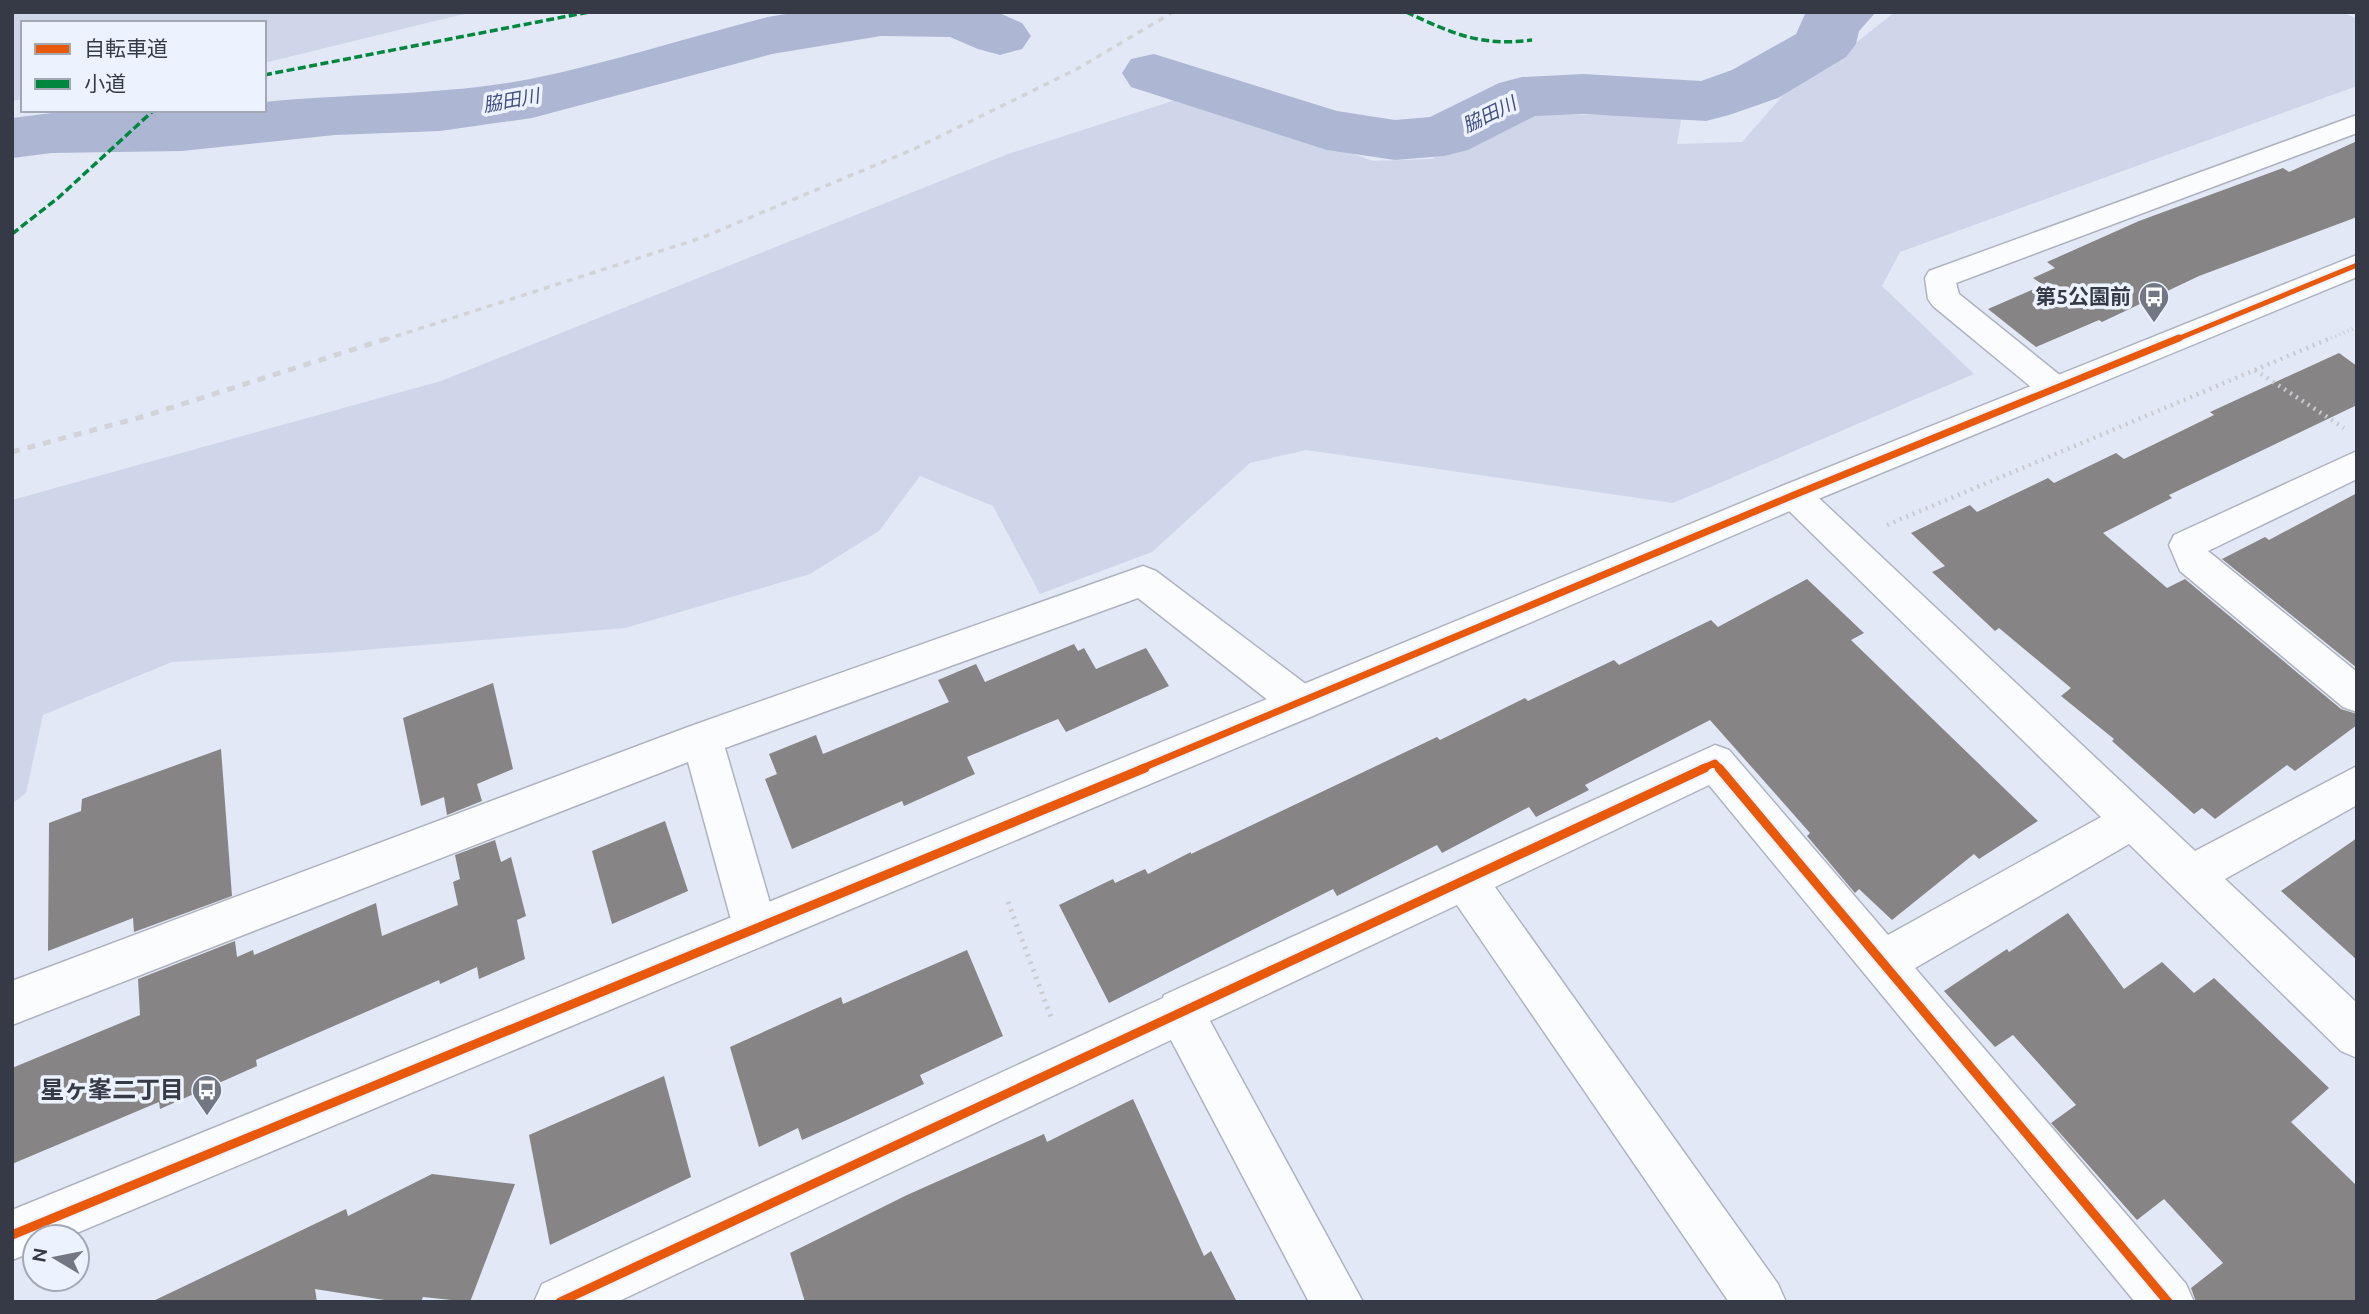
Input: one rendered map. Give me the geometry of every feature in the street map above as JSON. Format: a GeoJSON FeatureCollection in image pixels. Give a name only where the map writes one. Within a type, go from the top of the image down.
{"type":"FeatureCollection","features":[{"type":"Feature","properties":{"kind":"street"},"geometry":{"type":"LineString","coordinates":[[2054,388],[1944,299],[1940,278],[2357,123]]}},
{"type":"Feature","properties":{"kind":"street"},"geometry":{"type":"LineString","coordinates":[[12,1235],[1301,703],[1794,495],[2357,265]]}},
{"type":"Feature","properties":{"kind":"street"},"geometry":{"type":"LineString","coordinates":[[2357,464],[2187,545],[2193,561],[2357,695]]}},
{"type":"Feature","properties":{"kind":"street"},"geometry":{"type":"LineString","coordinates":[[1794,495],[2357,1035]]}},
{"type":"Feature","properties":{"kind":"street"},"geometry":{"type":"LineString","coordinates":[[12,1003],[702,739],[1143,581],[1301,703]]}},
{"type":"Feature","properties":{"kind":"street"},"geometry":{"type":"LineString","coordinates":[[702,739],[755,927]]}},
{"type":"Feature","properties":{"kind":"street"},"geometry":{"type":"LineString","coordinates":[[560,1302],[1714,763],[2168,1302]]}},
{"type":"Feature","properties":{"kind":"street"},"geometry":{"type":"LineString","coordinates":[[2191,876],[2357,784]]}},
{"type":"Feature","properties":{"kind":"street"},"geometry":{"type":"LineString","coordinates":[[1882,962],[2133,820]]}},
{"type":"Feature","properties":{"kind":"street"},"geometry":{"type":"LineString","coordinates":[[1464,879],[1760,1302]]}},
{"type":"Feature","properties":{"kind":"street"},"geometry":{"type":"LineString","coordinates":[[1180,1011],[1337,1302]]}},
{"type":"Feature","properties":{"kind":"path"},"geometry":{"type":"LineString","coordinates":[[1880,528],[2357,327]]}},
{"type":"Feature","properties":{"kind":"path"},"geometry":{"type":"LineString","coordinates":[[2255,370],[2346,429]]}},
{"type":"Feature","properties":{"kind":"path"},"geometry":{"type":"LineString","coordinates":[[1008,902],[1068,1063]]}},
{"type":"Feature","properties":{"kind":"shaded area"},"geometry":{"type":"Polygon","coordinates":[[[12,12],[472,12],[266,63],[266,21],[21,21],[21,99],[12,101],[12,12]]]}},
{"type":"Feature","properties":{"kind":"shaded area"},"geometry":{"type":"Polygon","coordinates":[[[1895,12],[2342,12],[2357,19],[2357,86],[1900,252],[1882,286],[1974,374],[1673,503],[1306,450],[1250,463],[1152,552],[1040,594],[993,506],[920,476],[879,531],[810,574],[625,628],[339,652],[172,662],[43,715],[26,793],[12,804],[12,500],[441,381],[1008,154],[1191,95],[1373,161],[1432,159],[1512,115],[1682,115],[1677,144],[1742,142],[1800,76],[1833,61],[1895,12]]]}},
{"type":"Feature","properties":{"kind":"building"},"geometry":{"type":"Polygon","coordinates":[[[2357,141],[2357,217],[2199,276],[2102,322],[2099,320],[2036,347],[1988,309],[2043,285],[2033,278],[2055,268],[2047,262],[2139,221],[2283,168],[2289,172],[2357,141]]]}},
{"type":"Feature","properties":{"kind":"building"},"geometry":{"type":"Polygon","coordinates":[[[2339,353],[2357,366],[2357,405],[2169,495],[2172,498],[2103,533],[2167,588],[2185,579],[2341,709],[2357,714],[2357,725],[2295,771],[2287,765],[2215,819],[2202,808],[2194,814],[2112,741],[2114,739],[2061,696],[2071,688],[1999,628],[1995,631],[1932,572],[1945,566],[1911,533],[1970,505],[1977,512],[2048,478],[2054,483],[2116,453],[2124,459],[2214,415],[2210,412],[2339,353]]]}},
{"type":"Feature","properties":{"kind":"building"},"geometry":{"type":"Polygon","coordinates":[[[2357,493],[2357,668],[2222,559],[2265,537],[2269,540],[2357,493]]]}},
{"type":"Feature","properties":{"kind":"building"},"geometry":{"type":"Polygon","coordinates":[[[1807,579],[1864,633],[1851,640],[2038,821],[1979,859],[1974,854],[1892,920],[1859,889],[1855,893],[1807,836],[1810,833],[1710,720],[1585,785],[1589,790],[1536,817],[1529,807],[1442,853],[1437,845],[1337,896],[1333,889],[1109,1003],[1059,905],[1113,879],[1115,883],[1145,869],[1148,874],[1437,737],[1440,740],[1525,698],[1528,701],[1614,660],[1619,665],[1711,620],[1718,627],[1807,579]]]}},
{"type":"Feature","properties":{"kind":"building"},"geometry":{"type":"Polygon","coordinates":[[[1074,644],[1078,651],[1084,648],[1096,669],[1146,648],[1169,686],[1066,732],[1058,719],[967,757],[975,774],[904,806],[902,801],[792,849],[765,779],[777,774],[769,754],[816,735],[823,754],[949,702],[938,680],[976,664],[985,682],[1074,644]]]}},
{"type":"Feature","properties":{"kind":"building"},"geometry":{"type":"Polygon","coordinates":[[[493,683],[513,769],[477,784],[482,801],[447,815],[444,797],[421,806],[403,718],[493,683]]]}},
{"type":"Feature","properties":{"kind":"building"},"geometry":{"type":"Polygon","coordinates":[[[221,749],[232,896],[134,932],[133,918],[48,951],[49,823],[81,811],[82,799],[221,749]]]}},
{"type":"Feature","properties":{"kind":"building"},"geometry":{"type":"Polygon","coordinates":[[[665,821],[688,891],[612,924],[592,851],[665,821]]]}},
{"type":"Feature","properties":{"kind":"building"},"geometry":{"type":"Polygon","coordinates":[[[2357,838],[2357,960],[2281,891],[2357,838]]]}},
{"type":"Feature","properties":{"kind":"building"},"geometry":{"type":"Polygon","coordinates":[[[495,840],[501,862],[511,857],[526,916],[517,920],[525,959],[479,979],[477,967],[440,984],[439,980],[256,1060],[257,1066],[160,1109],[159,1102],[12,1164],[12,1068],[140,1015],[138,979],[235,941],[237,957],[253,950],[254,955],[376,903],[382,936],[458,905],[453,882],[460,879],[455,855],[495,840]]]}},
{"type":"Feature","properties":{"kind":"building"},"geometry":{"type":"Polygon","coordinates":[[[2068,913],[2124,989],[2162,962],[2194,993],[2214,978],[2329,1088],[2291,1122],[2357,1186],[2357,1302],[2196,1302],[2191,1288],[2223,1263],[2164,1199],[2137,1220],[2051,1123],[2076,1105],[2013,1035],[1995,1047],[1944,991],[2068,913]]]}},
{"type":"Feature","properties":{"kind":"building"},"geometry":{"type":"Polygon","coordinates":[[[967,950],[1003,1036],[920,1075],[924,1084],[849,1119],[802,1140],[798,1128],[759,1147],[730,1047],[841,997],[843,1004],[967,950]]]}},
{"type":"Feature","properties":{"kind":"building"},"geometry":{"type":"Polygon","coordinates":[[[664,1076],[691,1177],[550,1245],[529,1135],[664,1076]]]}},
{"type":"Feature","properties":{"kind":"building"},"geometry":{"type":"Polygon","coordinates":[[[1133,1099],[1204,1256],[1211,1251],[1237,1302],[805,1302],[790,1253],[907,1195],[1044,1134],[1047,1142],[1133,1099]]]}},
{"type":"Feature","properties":{"kind":"building"},"geometry":{"type":"Polygon","coordinates":[[[432,1174],[515,1184],[470,1302],[423,1297],[421,1302],[397,1302],[315,1289],[317,1302],[151,1302],[346,1209],[348,1216],[432,1174]]]}},
{"type":"Feature","properties":{"kind":"waterway","name":"脇田川"},"geometry":{"type":"LineString","coordinates":[[1154,73],[1327,130],[1395,140],[1444,136],[1522,97],[1584,94],[1706,101],[1755,84],[1824,44],[1830,23],[1845,12]]}},
{"type":"Feature","properties":{"kind":"waterway","name":"脇田川"},"geometry":{"type":"LineString","coordinates":[[12,138],[52,133],[182,131],[335,115],[440,111],[532,98],[768,36],[881,17],[960,19],[1000,36]]}},
{"type":"Feature","properties":{"kind":"railway"},"geometry":{"type":"LineString","coordinates":[[384,340],[701,238],[914,149],[1077,69],[1173,12]]}},
{"type":"Feature","properties":{"kind":"railway"},"geometry":{"type":"LineString","coordinates":[[12,452],[145,416],[389,338]]}},
{"type":"Feature","properties":{"kind":"marked path"},"geometry":{"type":"LineString","coordinates":[[266,75],[589,12]]}},
{"type":"Feature","properties":{"kind":"marked path"},"geometry":{"type":"LineString","coordinates":[[1406,12],[1467,38],[1497,43],[1532,40]]}},
{"type":"Feature","properties":{"kind":"marked path"},"geometry":{"type":"LineString","coordinates":[[12,234],[58,198],[152,112]]}},
{"type":"Feature","properties":{"kind":"cycle path"},"geometry":{"type":"LineString","coordinates":[[12,1235],[1301,703],[1794,495],[2357,265]]}},
{"type":"Feature","properties":{"kind":"cycle path"},"geometry":{"type":"LineString","coordinates":[[560,1302],[1715,763],[2168,1302]]}},
{"type":"Feature","properties":{"kind":"place","name":"第5公園前"},"geometry":{"type":"Point","coordinates":[2154,324]}},
{"type":"Feature","properties":{"kind":"place","name":"星ヶ峯二丁目"},"geometry":{"type":"Point","coordinates":[207,1117]}}]}
